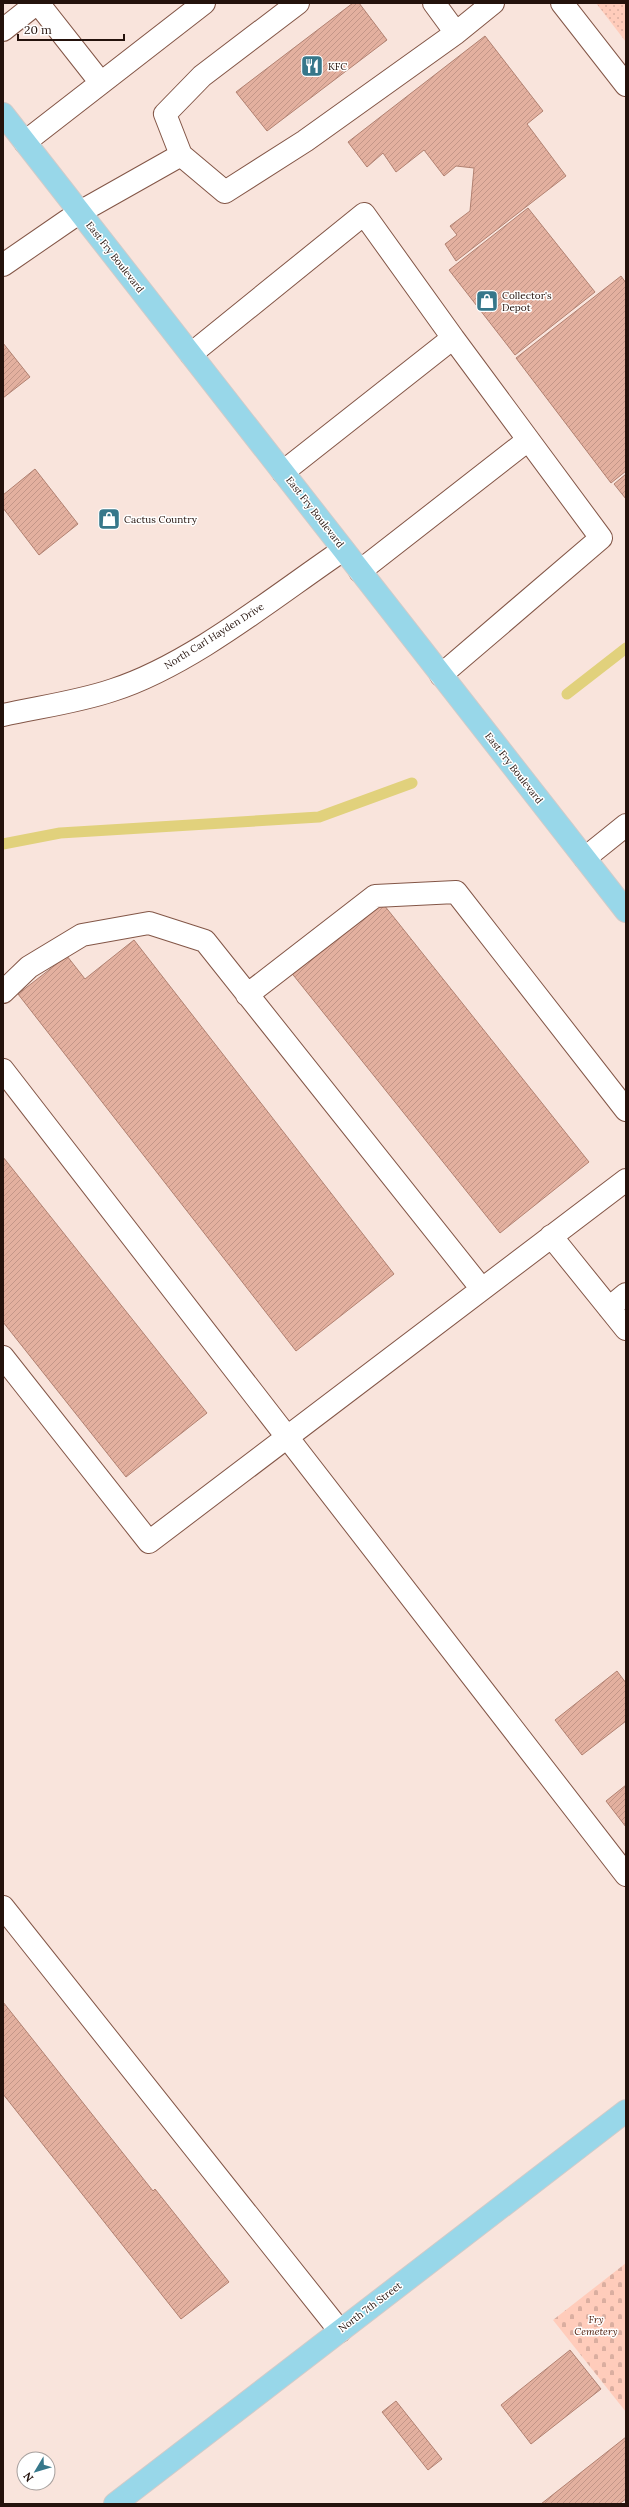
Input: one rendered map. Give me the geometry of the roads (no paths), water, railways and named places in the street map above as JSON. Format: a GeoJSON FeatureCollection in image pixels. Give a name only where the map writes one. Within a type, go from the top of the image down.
{"type":"FeatureCollection","features":[{"type":"Feature","properties":{"kind":"main road","name":"East Fry Boulevard"},"geometry":{"type":"LineString","coordinates":[[3,114],[626,911]]}},
{"type":"Feature","properties":{"kind":"main road","name":"North 7th Street"},"geometry":{"type":"LineString","coordinates":[[115,2504],[626,2111]]}},
{"type":"Feature","properties":{"kind":"street"},"geometry":{"type":"LineString","coordinates":[[3,30],[38,3],[101,83]]}},
{"type":"Feature","properties":{"kind":"street"},"geometry":{"type":"LineString","coordinates":[[25,142],[204,3]]}},
{"type":"Feature","properties":{"kind":"street"},"geometry":{"type":"LineString","coordinates":[[298,3],[202,76],[165,114],[181,155],[225,192],[305,141],[456,33],[493,3]]}},
{"type":"Feature","properties":{"kind":"street"},"geometry":{"type":"LineString","coordinates":[[434,3],[456,33]]}},
{"type":"Feature","properties":{"kind":"street"},"geometry":{"type":"LineString","coordinates":[[562,3],[626,85]]}},
{"type":"Feature","properties":{"kind":"street"},"geometry":{"type":"LineString","coordinates":[[3,265],[80,212],[181,155]]}},
{"type":"Feature","properties":{"kind":"street"},"geometry":{"type":"LineString","coordinates":[[191,354],[364,214],[453,338],[601,538],[441,675]]}},
{"type":"Feature","properties":{"kind":"street"},"geometry":{"type":"LineString","coordinates":[[283,472],[453,338]]}},
{"type":"Feature","properties":{"kind":"street"},"geometry":{"type":"LineString","coordinates":[[360,571],[528,440]]}},
{"type":"Feature","properties":{"kind":"street","name":"North Carl Hayden Drive"},"geometry":{"type":"LineString","coordinates":[[3,715],[113,690],[168,666],[228,629],[344,550]]}},
{"type":"Feature","properties":{"kind":"street"},"geometry":{"type":"LineString","coordinates":[[585,858],[626,825]]}},
{"type":"Feature","properties":{"kind":"street"},"geometry":{"type":"LineString","coordinates":[[247,995],[375,896],[456,892],[626,1110]]}},
{"type":"Feature","properties":{"kind":"street"},"geometry":{"type":"LineString","coordinates":[[3,992],[29,967],[82,935],[149,923],[204,941],[481,1288]]}},
{"type":"Feature","properties":{"kind":"street"},"geometry":{"type":"LineString","coordinates":[[3,1070],[626,1875]]}},
{"type":"Feature","properties":{"kind":"street"},"geometry":{"type":"LineString","coordinates":[[3,1357],[149,1542],[481,1288],[626,1180]]}},
{"type":"Feature","properties":{"kind":"street"},"geometry":{"type":"LineString","coordinates":[[551,1236],[618,1301],[626,1329]]}},
{"type":"Feature","properties":{"kind":"street"},"geometry":{"type":"LineString","coordinates":[[3,1907],[340,2331]]}},
{"type":"Feature","properties":{"kind":"waterway"},"geometry":{"type":"LineString","coordinates":[[567,694],[626,648]]}},
{"type":"Feature","properties":{"kind":"waterway"},"geometry":{"type":"LineString","coordinates":[[3,844],[60,833],[319,817],[412,783]]}},
{"type":"Feature","properties":{"kind":"place","name":"KFC"},"geometry":{"type":"Point","coordinates":[312,66]}},
{"type":"Feature","properties":{"kind":"place","name":"Collector's Depot"},"geometry":{"type":"Point","coordinates":[487,301]}},
{"type":"Feature","properties":{"kind":"place","name":"Cactus Country"},"geometry":{"type":"Point","coordinates":[109,519]}},
{"type":"Feature","properties":{"kind":"park label","name":"Fry Cemetery"},"geometry":{"type":"Point","coordinates":[596,2324]}}]}
